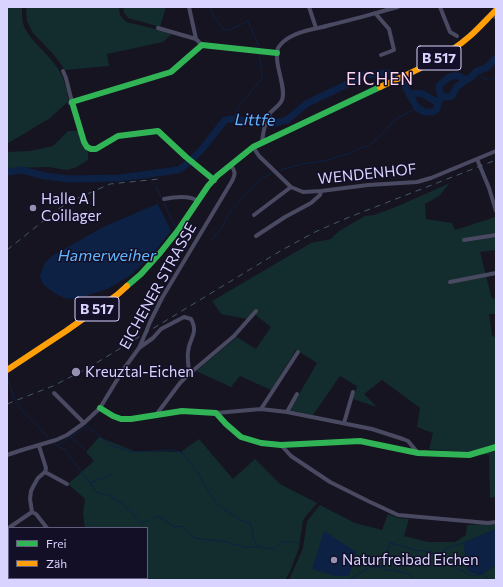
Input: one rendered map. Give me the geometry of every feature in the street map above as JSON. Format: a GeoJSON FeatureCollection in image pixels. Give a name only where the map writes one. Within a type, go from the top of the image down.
{"type":"FeatureCollection","features":[{"type":"Feature","properties":{"kind":"street"},"geometry":{"type":"LineString","coordinates":[[189,7],[196,39]]}},
{"type":"Feature","properties":{"kind":"street"},"geometry":{"type":"LineString","coordinates":[[309,7],[316,28]]}},
{"type":"Feature","properties":{"kind":"street"},"geometry":{"type":"LineString","coordinates":[[262,142],[269,114],[282,100],[283,91],[277,60],[279,47],[284,40],[316,28],[398,7]]}},
{"type":"Feature","properties":{"kind":"street"},"geometry":{"type":"LineString","coordinates":[[440,7],[450,32],[457,36]]}},
{"type":"Feature","properties":{"kind":"street","name":"B 517"},"geometry":{"type":"LineString","coordinates":[[7,370],[66,331],[125,288],[141,274],[156,258],[177,231],[214,180],[231,164],[253,147],[424,67],[449,52],[470,36],[496,10]]}},
{"type":"Feature","properties":{"kind":"street"},"geometry":{"type":"LineString","coordinates":[[375,13],[389,29],[394,50],[381,55]]}},
{"type":"Feature","properties":{"kind":"street"},"geometry":{"type":"LineString","coordinates":[[158,28],[196,39],[202,44],[278,53]]}},
{"type":"Feature","properties":{"kind":"street"},"geometry":{"type":"LineString","coordinates":[[71,103],[171,72],[202,44]]}},
{"type":"Feature","properties":{"kind":"street"},"geometry":{"type":"LineString","coordinates":[[63,71],[66,78],[71,103],[87,147],[96,149],[118,136],[158,131],[214,180]]}},
{"type":"Feature","properties":{"kind":"street"},"geometry":{"type":"LineString","coordinates":[[253,147],[259,156],[291,187],[254,215]]}},
{"type":"Feature","properties":{"kind":"street","name":"WENDENHOF"},"geometry":{"type":"LineString","coordinates":[[291,187],[303,192],[368,185],[417,182],[431,178],[496,151]]}},
{"type":"Feature","properties":{"kind":"street"},"geometry":{"type":"LineString","coordinates":[[477,159],[495,204],[496,211]]}},
{"type":"Feature","properties":{"kind":"street","name":"EICHENER STRASSE"},"geometry":{"type":"LineString","coordinates":[[7,456],[48,443],[67,435],[84,423],[100,408],[123,370],[139,348],[162,298],[234,177],[235,172],[231,164]]}},
{"type":"Feature","properties":{"kind":"street"},"geometry":{"type":"LineString","coordinates":[[256,236],[285,217],[311,203],[320,195],[322,191]]}},
{"type":"Feature","properties":{"kind":"street"},"geometry":{"type":"LineString","coordinates":[[164,199],[173,197],[194,198],[198,201]]}},
{"type":"Feature","properties":{"kind":"street"},"geometry":{"type":"LineString","coordinates":[[464,240],[496,235]]}},
{"type":"Feature","properties":{"kind":"street"},"geometry":{"type":"LineString","coordinates":[[450,282],[496,272]]}},
{"type":"Feature","properties":{"kind":"street"},"geometry":{"type":"LineString","coordinates":[[156,415],[180,383],[234,336],[256,311]]}},
{"type":"Feature","properties":{"kind":"street"},"geometry":{"type":"LineString","coordinates":[[139,348],[153,338],[162,329],[184,317],[191,319],[194,325],[194,334],[188,351],[189,374]]}},
{"type":"Feature","properties":{"kind":"street"},"geometry":{"type":"LineString","coordinates":[[261,409],[298,352]]}},
{"type":"Feature","properties":{"kind":"street"},"geometry":{"type":"LineString","coordinates":[[344,423],[353,392]]}},
{"type":"Feature","properties":{"kind":"street"},"geometry":{"type":"LineString","coordinates":[[54,393],[84,423]]}},
{"type":"Feature","properties":{"kind":"street"},"geometry":{"type":"LineString","coordinates":[[286,412],[297,394]]}},
{"type":"Feature","properties":{"kind":"street"},"geometry":{"type":"LineString","coordinates":[[100,408],[121,419],[192,410],[216,413],[261,409],[286,412],[372,429],[403,438],[408,441],[418,453]]}},
{"type":"Feature","properties":{"kind":"street"},"geometry":{"type":"LineString","coordinates":[[216,413],[241,437],[261,444],[281,445],[360,441],[418,453],[469,455],[496,447]]}},
{"type":"Feature","properties":{"kind":"street"},"geometry":{"type":"LineString","coordinates":[[281,445],[292,456],[330,482],[398,515],[496,522]]}},
{"type":"Feature","properties":{"kind":"street"},"geometry":{"type":"LineString","coordinates":[[39,446],[46,468],[45,472],[38,478],[31,491],[30,499],[32,512],[36,514],[46,527]]}},
{"type":"Feature","properties":{"kind":"street"},"geometry":{"type":"LineString","coordinates":[[45,472],[67,484]]}},
{"type":"Feature","properties":{"kind":"street"},"geometry":{"type":"LineString","coordinates":[[10,527],[32,512]]}},
{"type":"Feature","properties":{"kind":"green space"},"geometry":{"type":"Polygon","coordinates":[[[8,7],[22,7],[25,29],[60,72],[65,82],[69,101],[50,118],[7,144],[7,14],[8,7]]]}},
{"type":"Feature","properties":{"kind":"green space"},"geometry":{"type":"Polygon","coordinates":[[[26,7],[119,7],[120,15],[126,22],[173,33],[163,42],[107,54],[109,66],[65,70],[53,54],[33,33],[27,21],[26,7]]]}},
{"type":"Feature","properties":{"kind":"green space"},"geometry":{"type":"Polygon","coordinates":[[[123,7],[166,7],[160,27],[128,18],[124,13],[123,7]]]}},
{"type":"Feature","properties":{"kind":"green space"},"geometry":{"type":"Polygon","coordinates":[[[68,131],[79,131],[83,145],[88,151],[88,160],[77,167],[67,170],[48,167],[14,168],[7,172],[7,152],[30,151],[53,146],[68,131]]]}},
{"type":"Feature","properties":{"kind":"green space"},"geometry":{"type":"Polygon","coordinates":[[[450,183],[439,196],[425,204],[426,219],[452,223],[455,230],[495,217],[496,220],[496,250],[480,252],[492,299],[496,298],[496,314],[489,314],[492,336],[496,337],[496,497],[490,498],[489,455],[429,449],[433,433],[417,427],[420,408],[382,380],[364,394],[377,407],[353,399],[357,386],[340,376],[313,415],[290,410],[317,363],[296,350],[271,390],[240,376],[231,387],[196,371],[237,337],[256,349],[271,327],[253,313],[247,319],[221,314],[212,301],[311,243],[331,239],[339,231],[365,216],[374,215],[398,206],[450,183]]]}},
{"type":"Feature","properties":{"kind":"green space"},"geometry":{"type":"Polygon","coordinates":[[[99,437],[134,451],[181,452],[199,439],[233,479],[255,459],[280,484],[317,503],[303,520],[299,548],[290,572],[285,580],[81,580],[148,579],[148,527],[85,527],[83,514],[85,499],[68,484],[94,461],[86,452],[99,437]]]}},
{"type":"Feature","properties":{"kind":"green space"},"geometry":{"type":"Polygon","coordinates":[[[320,505],[355,523],[382,530],[388,514],[398,518],[409,519],[404,536],[428,542],[455,542],[466,535],[467,525],[496,523],[496,529],[465,542],[470,572],[482,574],[496,565],[496,580],[289,580],[303,548],[307,521],[320,505]]]}},
{"type":"Feature","properties":{"kind":"water","name":"Hamerweiher"},"geometry":{"type":"Polygon","coordinates":[[[157,204],[171,231],[151,256],[131,275],[107,289],[76,299],[64,298],[43,284],[40,275],[45,263],[52,256],[103,227],[157,204]]]}},
{"type":"Feature","properties":{"kind":"water"},"geometry":{"type":"Polygon","coordinates":[[[496,529],[496,565],[482,574],[470,572],[467,569],[464,547],[465,542],[496,529]]]}},
{"type":"Feature","properties":{"kind":"water","name":"Naturfreibad Eichen"},"geometry":{"type":"Polygon","coordinates":[[[324,531],[356,552],[349,576],[335,576],[312,569],[324,531]]]}},
{"type":"Feature","properties":{"kind":"waterway"},"geometry":{"type":"LineString","coordinates":[[211,7],[211,12],[224,30],[229,30],[248,21],[258,44],[258,49]]}},
{"type":"Feature","properties":{"kind":"waterway"},"geometry":{"type":"LineString","coordinates":[[234,119],[237,109],[262,78],[259,54]]}},
{"type":"Feature","properties":{"kind":"waterway","name":"Littfe"},"geometry":{"type":"LineString","coordinates":[[7,172],[22,170],[45,176],[68,179],[120,178],[178,170],[192,160],[225,120],[234,119],[272,124],[287,120],[306,104],[366,75],[387,73],[395,76],[404,84],[417,108],[425,112],[433,112],[437,109],[438,102],[442,97],[452,96],[456,88],[477,71],[486,68],[496,58]]}},
{"type":"Feature","properties":{"kind":"waterway"},"geometry":{"type":"LineString","coordinates":[[477,71],[484,79],[488,79]]}},
{"type":"Feature","properties":{"kind":"waterway"},"geometry":{"type":"LineString","coordinates":[[442,97],[439,86],[445,80],[455,76],[462,77],[465,80]]}},
{"type":"Feature","properties":{"kind":"waterway"},"geometry":{"type":"LineString","coordinates":[[492,79],[496,78]]}},
{"type":"Feature","properties":{"kind":"waterway"},"geometry":{"type":"LineString","coordinates":[[409,94],[419,93],[438,102]]}},
{"type":"Feature","properties":{"kind":"waterway"},"geometry":{"type":"LineString","coordinates":[[280,170],[302,164],[328,160],[366,147],[377,139],[396,119],[417,108]]}},
{"type":"Feature","properties":{"kind":"waterway"},"geometry":{"type":"LineString","coordinates":[[210,242],[223,226],[230,212],[260,179],[271,174]]}},
{"type":"Feature","properties":{"kind":"waterway","name":"Littfe"},"geometry":{"type":"LineString","coordinates":[[143,175],[148,178]]}},
{"type":"Feature","properties":{"kind":"waterway"},"geometry":{"type":"LineString","coordinates":[[156,187],[161,197]]}},
{"type":"Feature","properties":{"kind":"waterway"},"geometry":{"type":"LineString","coordinates":[[164,203],[176,228]]}},
{"type":"Feature","properties":{"kind":"waterway"},"geometry":{"type":"LineString","coordinates":[[179,235],[182,250],[186,251]]}},
{"type":"Feature","properties":{"kind":"waterway"},"geometry":{"type":"LineString","coordinates":[[8,380],[16,403],[51,440]]}},
{"type":"Feature","properties":{"kind":"waterway"},"geometry":{"type":"LineString","coordinates":[[53,442],[56,445],[60,444],[87,426],[112,446],[134,452],[174,450],[183,453],[198,473],[217,504],[242,521],[250,523],[254,539],[258,545],[264,548],[274,549],[282,542],[298,543]]}},
{"type":"Feature","properties":{"kind":"waterway"},"geometry":{"type":"LineString","coordinates":[[71,437],[85,450]]}},
{"type":"Feature","properties":{"kind":"waterway"},"geometry":{"type":"LineString","coordinates":[[57,446],[65,450],[93,487],[94,491],[108,495],[122,503],[141,522],[144,523],[158,516],[173,526],[183,526],[195,538],[227,542],[245,547],[260,547]]}},
{"type":"Feature","properties":{"kind":"waterway"},"geometry":{"type":"LineString","coordinates":[[90,483],[113,474]]}},
{"type":"Feature","properties":{"kind":"waterway"},"geometry":{"type":"LineString","coordinates":[[348,580],[371,567],[382,567],[390,543],[415,550],[432,552],[436,560],[442,564],[448,564],[474,576],[482,574],[489,580]]}},
{"type":"Feature","properties":{"kind":"waterway"},"geometry":{"type":"LineString","coordinates":[[434,555],[439,554],[452,546],[463,543],[465,544]]}},
{"type":"Feature","properties":{"kind":"waterway"},"geometry":{"type":"LineString","coordinates":[[382,567],[387,570],[394,570],[409,574],[414,578],[414,580]]}},
{"type":"Feature","properties":{"kind":"railway"},"geometry":{"type":"LineString","coordinates":[[7,404],[53,386],[88,368],[282,250],[315,232],[496,160]]}},
{"type":"Feature","properties":{"kind":"railway"},"geometry":{"type":"LineString","coordinates":[[7,250],[69,202],[110,184],[159,179]]}},
{"type":"Feature","properties":{"kind":"traffic: fast"},"geometry":{"type":"LineString","coordinates":[[214,180],[158,131],[118,136],[96,149],[87,147],[84,142],[72,102],[171,72],[202,45],[277,53]]}},
{"type":"Feature","properties":{"kind":"traffic: fast"},"geometry":{"type":"LineString","coordinates":[[127,286],[141,274],[160,253],[179,229],[208,186],[217,176],[253,147],[380,87]]}},
{"type":"Feature","properties":{"kind":"traffic: fast"},"geometry":{"type":"LineString","coordinates":[[100,408],[121,419],[131,419],[182,411],[216,413],[241,437],[261,443],[281,445],[360,441],[418,453],[469,455],[496,447]]}},
{"type":"Feature","properties":{"kind":"traffic: slow"},"geometry":{"type":"LineString","coordinates":[[380,87],[427,65],[449,52],[470,36],[496,10]]}},
{"type":"Feature","properties":{"kind":"traffic: slow"},"geometry":{"type":"LineString","coordinates":[[7,370],[66,331],[117,295],[127,286]]}},
{"type":"Feature","properties":{"kind":"place","name":"Halle A | Coillager"},"geometry":{"type":"Point","coordinates":[33,208]}},
{"type":"Feature","properties":{"kind":"place","name":"Kreuztal-Eichen"},"geometry":{"type":"Point","coordinates":[76,372]}},
{"type":"Feature","properties":{"kind":"place","name":"Naturfreibad Eichen"},"geometry":{"type":"Point","coordinates":[334,560]}},
{"type":"Feature","properties":{"kind":"district","name":"EICHEN"},"geometry":{"type":"Point","coordinates":[380,79]}}]}
